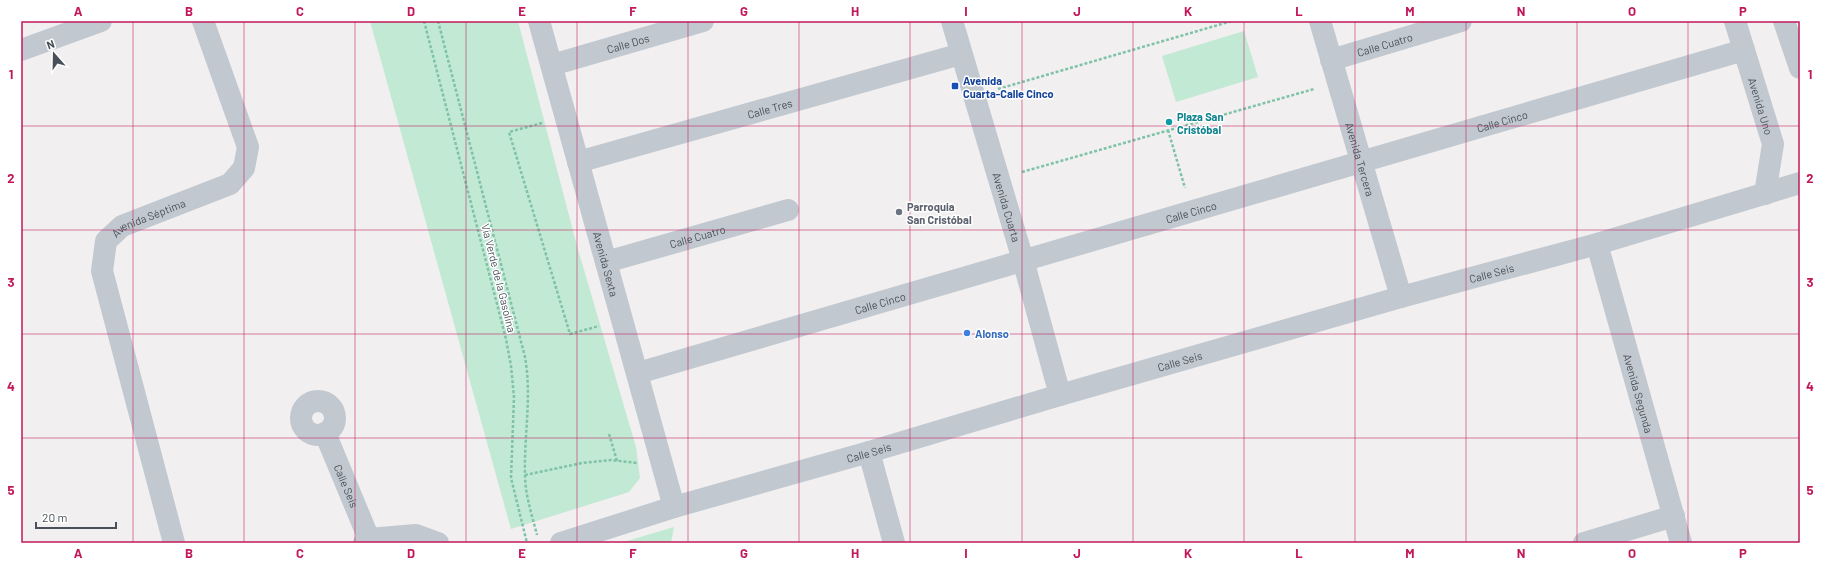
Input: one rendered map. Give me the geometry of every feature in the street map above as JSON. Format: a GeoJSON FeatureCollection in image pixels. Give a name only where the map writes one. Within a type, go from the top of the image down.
{"type":"FeatureCollection","features":[{"type":"Feature","properties":{"kind":"street"},"geometry":{"type":"LineString","coordinates":[[21,50],[101,21]]}},
{"type":"Feature","properties":{"kind":"street","name":"Avenida Séptima"},"geometry":{"type":"LineString","coordinates":[[174,543],[102,271],[106,241],[122,226],[230,184],[244,168],[248,147],[203,21]]}},
{"type":"Feature","properties":{"kind":"street","name":"Avenida Sexta"},"geometry":{"type":"LineString","coordinates":[[539,21],[638,372],[674,507]]}},
{"type":"Feature","properties":{"kind":"street","name":"Calle Dos"},"geometry":{"type":"LineString","coordinates":[[552,65],[703,21]]}},
{"type":"Feature","properties":{"kind":"street","name":"Avenida Cuarta"},"geometry":{"type":"LineString","coordinates":[[952,21],[1023,260],[1060,394]]}},
{"type":"Feature","properties":{"kind":"street","name":"Avenida Tercera"},"geometry":{"type":"LineString","coordinates":[[1320,21],[1401,297]]}},
{"type":"Feature","properties":{"kind":"street","name":"Calle Cuatro"},"geometry":{"type":"LineString","coordinates":[[1332,60],[1461,21]]}},
{"type":"Feature","properties":{"kind":"street","name":"Avenida Uno"},"geometry":{"type":"LineString","coordinates":[[1735,21],[1774,144],[1766,194]]}},
{"type":"Feature","properties":{"kind":"street"},"geometry":{"type":"LineString","coordinates":[[1784,21],[1800,68]]}},
{"type":"Feature","properties":{"kind":"street","name":"Calle Cinco"},"geometry":{"type":"LineString","coordinates":[[638,372],[1744,50]]}},
{"type":"Feature","properties":{"kind":"street","name":"Calle Tres"},"geometry":{"type":"LineString","coordinates":[[578,162],[962,54]]}},
{"type":"Feature","properties":{"kind":"street","name":"Calle Seis"},"geometry":{"type":"LineString","coordinates":[[561,543],[674,507],[869,452],[1060,394],[1401,297],[1597,244],[1800,183]]}},
{"type":"Feature","properties":{"kind":"street","name":"Calle Cuatro"},"geometry":{"type":"LineString","coordinates":[[606,262],[788,210]]}},
{"type":"Feature","properties":{"kind":"street","name":"Avenida Segunda"},"geometry":{"type":"LineString","coordinates":[[1597,244],[1681,543]]}},
{"type":"Feature","properties":{"kind":"street","name":"Calle Seis"},"geometry":{"type":"LineString","coordinates":[[325,433],[366,541],[416,535],[438,543]]}},
{"type":"Feature","properties":{"kind":"street"},"geometry":{"type":"LineString","coordinates":[[869,452],[894,543]]}},
{"type":"Feature","properties":{"kind":"street"},"geometry":{"type":"LineString","coordinates":[[1584,543],[1674,516]]}},
{"type":"Feature","properties":{"kind":"path","name":"Vía Verde de la Gasolina"},"geometry":{"type":"LineString","coordinates":[[424,21],[512,366],[514,397],[511,478],[527,543]]}},
{"type":"Feature","properties":{"kind":"path"},"geometry":{"type":"LineString","coordinates":[[438,21],[525,357],[529,400],[525,474],[526,492],[538,538]]}},
{"type":"Feature","properties":{"kind":"path"},"geometry":{"type":"LineString","coordinates":[[993,91],[1232,21]]}},
{"type":"Feature","properties":{"kind":"path"},"geometry":{"type":"LineString","coordinates":[[1040,167],[1338,82]]}},
{"type":"Feature","properties":{"kind":"path"},"geometry":{"type":"LineString","coordinates":[[566,117],[509,132],[570,334],[623,319]]}},
{"type":"Feature","properties":{"kind":"path"},"geometry":{"type":"LineString","coordinates":[[1168,130],[1191,211]]}},
{"type":"Feature","properties":{"kind":"path"},"geometry":{"type":"LineString","coordinates":[[609,434],[616,461]]}},
{"type":"Feature","properties":{"kind":"path"},"geometry":{"type":"LineString","coordinates":[[525,474],[582,463],[616,461],[638,463]]}},
{"type":"Feature","properties":{"kind":"green space"},"geometry":{"type":"Polygon","coordinates":[[[370,21],[518,21],[577,246],[636,447],[640,478],[629,492],[511,529],[370,21]]]}},
{"type":"Feature","properties":{"kind":"green space"},"geometry":{"type":"Polygon","coordinates":[[[1244,31],[1258,77],[1176,102],[1162,56],[1244,31]]]}},
{"type":"Feature","properties":{"kind":"green space"},"geometry":{"type":"Polygon","coordinates":[[[674,527],[671,543],[620,543],[674,527]]]}},
{"type":"Feature","properties":{"kind":"place","name":"Avenida Cuarta-Calle Cinco"},"geometry":{"type":"Point","coordinates":[955,86]}},
{"type":"Feature","properties":{"kind":"place","name":"Plaza San Cristóbal"},"geometry":{"type":"Point","coordinates":[1169,122]}},
{"type":"Feature","properties":{"kind":"place","name":"Parroquia San Cristóbal"},"geometry":{"type":"Point","coordinates":[899,212]}},
{"type":"Feature","properties":{"kind":"place","name":"Alonso"},"geometry":{"type":"Point","coordinates":[967,333]}}]}
